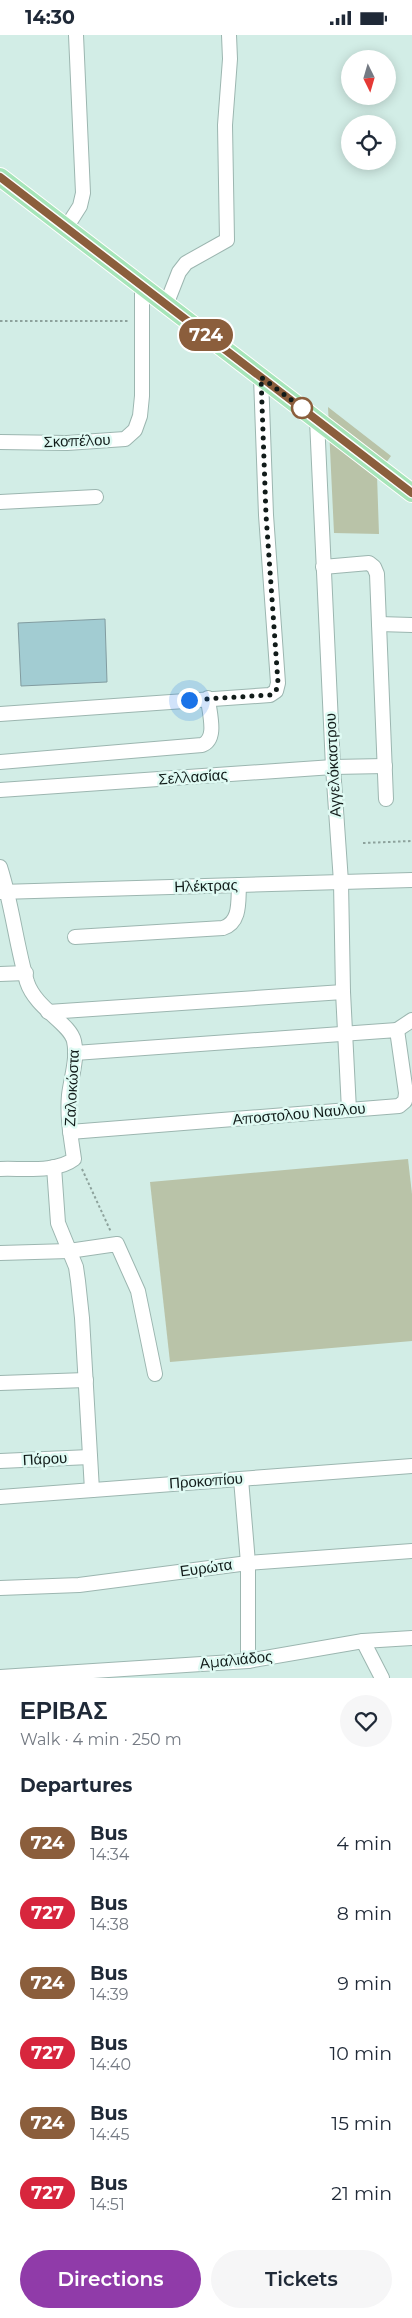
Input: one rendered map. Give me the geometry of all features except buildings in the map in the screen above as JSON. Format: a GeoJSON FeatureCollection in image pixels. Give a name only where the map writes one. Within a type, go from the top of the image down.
{"type":"FeatureCollection","features":[{"type":"Feature","properties":{"kind":"main road"},"geometry":{"type":"LineString","coordinates":[[0,177],[412,493]]}},
{"type":"Feature","properties":{"kind":"street"},"geometry":{"type":"LineString","coordinates":[[66,228],[80,206],[83,193],[76,35]]}},
{"type":"Feature","properties":{"kind":"street"},"geometry":{"type":"LineString","coordinates":[[166,305],[179,272],[186,263],[227,240],[225,125],[230,59],[228,35]]}},
{"type":"Feature","properties":{"kind":"street"},"geometry":{"type":"LineString","coordinates":[[141,321],[142,286]]}},
{"type":"Feature","properties":{"kind":"street","name":"Σκοπέλου"},"geometry":{"type":"LineString","coordinates":[[0,442],[67,443],[126,439],[135,430],[140,416],[142,396],[141,321]]}},
{"type":"Feature","properties":{"kind":"street"},"geometry":{"type":"LineString","coordinates":[[0,714],[270,695],[276,691],[278,683],[266,515],[261,377]]}},
{"type":"Feature","properties":{"kind":"street","name":"Αγγελόκαστρου"},"geometry":{"type":"LineString","coordinates":[[317,420],[340,882],[349,1110]]}},
{"type":"Feature","properties":{"kind":"street"},"geometry":{"type":"LineString","coordinates":[[0,502],[96,497]]}},
{"type":"Feature","properties":{"kind":"street"},"geometry":{"type":"LineString","coordinates":[[323,567],[369,563],[374,567],[377,574],[386,799]]}},
{"type":"Feature","properties":{"kind":"street"},"geometry":{"type":"LineString","coordinates":[[379,623],[412,625]]}},
{"type":"Feature","properties":{"kind":"street"},"geometry":{"type":"LineString","coordinates":[[0,761],[202,745],[208,743],[212,737],[208,698]]}},
{"type":"Feature","properties":{"kind":"street","name":"Σελλασίας"},"geometry":{"type":"LineString","coordinates":[[0,789],[333,767],[385,766]]}},
{"type":"Feature","properties":{"kind":"street","name":"Ζαλοκώστα"},"geometry":{"type":"LineString","coordinates":[[0,867],[4,892],[28,982],[39,1004],[68,1031],[74,1040],[75,1053],[69,1095],[70,1132],[74,1159]]}},
{"type":"Feature","properties":{"kind":"street","name":"Ηλέκτρας"},"geometry":{"type":"LineString","coordinates":[[4,892],[412,880]]}},
{"type":"Feature","properties":{"kind":"street"},"geometry":{"type":"LineString","coordinates":[[75,937],[231,926],[236,919],[239,885]]}},
{"type":"Feature","properties":{"kind":"street"},"geometry":{"type":"LineString","coordinates":[[0,974],[26,973]]}},
{"type":"Feature","properties":{"kind":"street"},"geometry":{"type":"LineString","coordinates":[[48,1012],[343,992]]}},
{"type":"Feature","properties":{"kind":"street"},"geometry":{"type":"LineString","coordinates":[[75,1053],[346,1035],[397,1030],[412,1020]]}},
{"type":"Feature","properties":{"kind":"street","name":"Αποστολου Ναυλου"},"geometry":{"type":"LineString","coordinates":[[70,1132],[399,1106],[404,1101],[406,1093],[397,1030]]}},
{"type":"Feature","properties":{"kind":"street"},"geometry":{"type":"LineString","coordinates":[[0,1169],[54,1167],[69,1163],[74,1159]]}},
{"type":"Feature","properties":{"kind":"street"},"geometry":{"type":"LineString","coordinates":[[54,1167],[58,1223],[76,1267],[78,1281],[92,1490]]}},
{"type":"Feature","properties":{"kind":"street"},"geometry":{"type":"LineString","coordinates":[[0,1253],[69,1251],[117,1244],[138,1291],[155,1374]]}},
{"type":"Feature","properties":{"kind":"street"},"geometry":{"type":"LineString","coordinates":[[0,1383],[86,1380]]}},
{"type":"Feature","properties":{"kind":"street","name":"Πάρου"},"geometry":{"type":"LineString","coordinates":[[0,1461],[90,1457]]}},
{"type":"Feature","properties":{"kind":"street","name":"Προκοπίου"},"geometry":{"type":"LineString","coordinates":[[0,1497],[412,1466]]}},
{"type":"Feature","properties":{"kind":"street"},"geometry":{"type":"LineString","coordinates":[[240,1479],[248,1563],[248,1661]]}},
{"type":"Feature","properties":{"kind":"street","name":"Ευρώτα"},"geometry":{"type":"LineString","coordinates":[[0,1588],[79,1585],[248,1563],[412,1551]]}},
{"type":"Feature","properties":{"kind":"street","name":"Αμαλιάδος"},"geometry":{"type":"LineString","coordinates":[[0,1677],[248,1661],[363,1641],[412,1638]]}},
{"type":"Feature","properties":{"kind":"street"},"geometry":{"type":"LineString","coordinates":[[363,1641],[382,1678]]}},
{"type":"Feature","properties":{"kind":"path"},"geometry":{"type":"LineString","coordinates":[[0,321],[141,321]]}},
{"type":"Feature","properties":{"kind":"path"},"geometry":{"type":"LineString","coordinates":[[363,843],[412,841]]}},
{"type":"Feature","properties":{"kind":"path"},"geometry":{"type":"LineString","coordinates":[[74,1159],[83,1170],[117,1244]]}},
{"type":"Feature","properties":{"kind":"green space"},"geometry":{"type":"Polygon","coordinates":[[[328,407],[391,456],[377,475],[379,534],[334,533],[328,407]]]}},
{"type":"Feature","properties":{"kind":"green space"},"geometry":{"type":"Polygon","coordinates":[[[408,1159],[412,1194],[412,1341],[170,1362],[150,1182],[408,1159]]]}},
{"type":"Feature","properties":{"kind":"bus line","name":"724"},"geometry":{"type":"LineString","coordinates":[[0,177],[412,493]]}},
{"type":"Feature","properties":{"kind":"route"},"geometry":{"type":"LineString","coordinates":[[189,700],[270,695],[276,691],[278,683],[266,515],[261,377],[302,408]]}}]}
